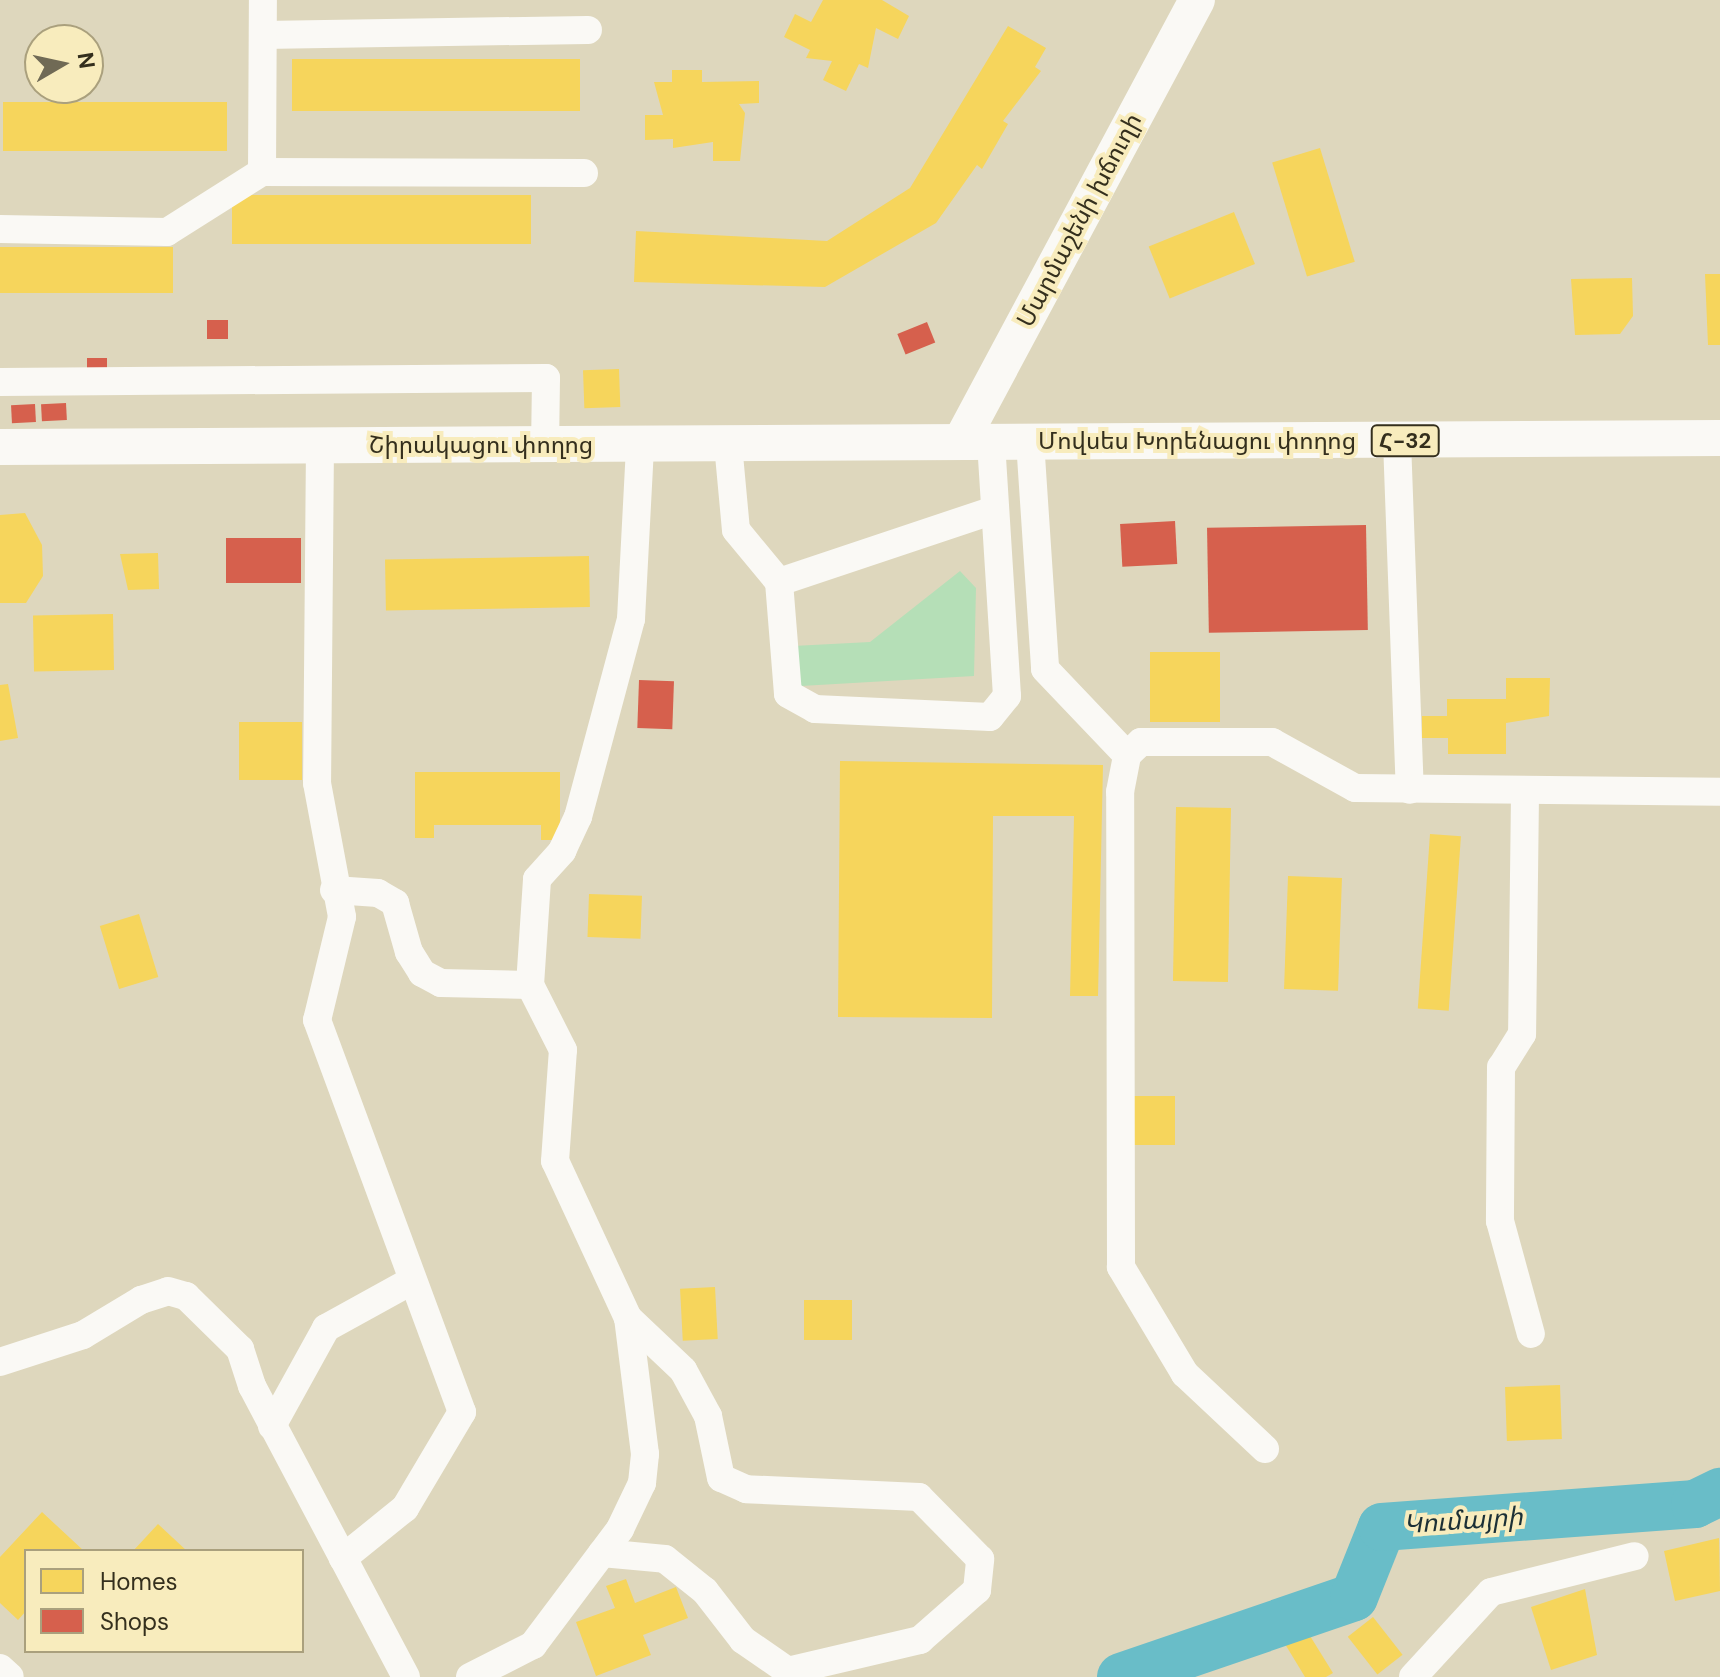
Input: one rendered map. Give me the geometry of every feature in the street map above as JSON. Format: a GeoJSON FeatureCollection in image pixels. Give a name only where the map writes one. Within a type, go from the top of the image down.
{"type":"FeatureCollection","features":[{"type":"Feature","properties":{"kind":"main road","name":"Մարմաշենի խճուղի"},"geometry":{"type":"LineString","coordinates":[[976,441],[1197,0]]}},
{"type":"Feature","properties":{"kind":"main road","name":"Մովսես Խորենացու փողոց"},"geometry":{"type":"LineString","coordinates":[[976,441],[1719,439]]}},
{"type":"Feature","properties":{"kind":"main road","name":"Շիրակացու փողոց"},"geometry":{"type":"LineString","coordinates":[[0,447],[976,441]]}},
{"type":"Feature","properties":{"kind":"street"},"geometry":{"type":"LineString","coordinates":[[262,172],[263,0]]}},
{"type":"Feature","properties":{"kind":"street"},"geometry":{"type":"LineString","coordinates":[[263,35],[588,30]]}},
{"type":"Feature","properties":{"kind":"street"},"geometry":{"type":"LineString","coordinates":[[0,229],[167,232],[262,172],[584,173]]}},
{"type":"Feature","properties":{"kind":"street"},"geometry":{"type":"LineString","coordinates":[[0,382],[546,378],[545,446]]}},
{"type":"Feature","properties":{"kind":"street"},"geometry":{"type":"LineString","coordinates":[[728,444],[736,530],[779,582],[782,677],[798,704],[990,717],[1007,696],[994,510],[976,441]]}},
{"type":"Feature","properties":{"kind":"street"},"geometry":{"type":"LineString","coordinates":[[1030,441],[1045,669],[1127,755]]}},
{"type":"Feature","properties":{"kind":"street"},"geometry":{"type":"LineString","coordinates":[[1397,441],[1410,790]]}},
{"type":"Feature","properties":{"kind":"street"},"geometry":{"type":"LineString","coordinates":[[320,445],[317,783],[334,890],[342,917],[317,1020],[462,1412],[405,1508],[343,1558]]}},
{"type":"Feature","properties":{"kind":"street"},"geometry":{"type":"LineString","coordinates":[[470,1677],[533,1645],[602,1553],[634,1502],[644,1468],[628,1318],[555,1161],[563,1050],[530,985],[537,879],[562,851],[578,817],[631,619],[640,445]]}},
{"type":"Feature","properties":{"kind":"street"},"geometry":{"type":"LineString","coordinates":[[779,582],[994,510]]}},
{"type":"Feature","properties":{"kind":"street"},"geometry":{"type":"LineString","coordinates":[[1265,1449],[1185,1374],[1121,1267],[1120,792],[1127,755],[1141,742],[1272,742],[1355,788],[1525,794],[1720,792]]}},
{"type":"Feature","properties":{"kind":"street"},"geometry":{"type":"LineString","coordinates":[[1525,794],[1522,1034],[1501,1067],[1500,1221],[1531,1334]]}},
{"type":"Feature","properties":{"kind":"street"},"geometry":{"type":"LineString","coordinates":[[334,890],[378,893],[395,903],[409,952],[422,973],[441,983],[530,985]]}},
{"type":"Feature","properties":{"kind":"street"},"geometry":{"type":"LineString","coordinates":[[272,1426],[326,1328],[413,1280]]}},
{"type":"Feature","properties":{"kind":"street"},"geometry":{"type":"LineString","coordinates":[[0,1362],[83,1335],[168,1291],[186,1296],[240,1349],[272,1426],[406,1677]]}},
{"type":"Feature","properties":{"kind":"street"},"geometry":{"type":"LineString","coordinates":[[602,1553],[665,1559],[705,1591],[743,1640],[788,1671],[920,1640],[977,1590],[980,1559],[919,1497],[746,1489],[721,1478],[708,1416],[683,1370],[628,1318]]}},
{"type":"Feature","properties":{"kind":"street"},"geometry":{"type":"LineString","coordinates":[[1413,1677],[1491,1592],[1635,1556]]}},
{"type":"Feature","properties":{"kind":"street"},"geometry":{"type":"LineString","coordinates":[[0,1668],[10,1677]]}},
{"type":"Feature","properties":{"kind":"green space"},"geometry":{"type":"Polygon","coordinates":[[[960,571],[976,588],[974,676],[801,686],[793,646],[870,642],[960,571]]]}},
{"type":"Feature","properties":{"kind":"building: Homes"},"geometry":{"type":"Polygon","coordinates":[[[823,0],[882,0],[909,16],[898,39],[876,28],[868,68],[859,64],[846,91],[823,80],[832,61],[806,58],[810,50],[784,37],[795,14],[811,22],[823,0]]]}},
{"type":"Feature","properties":{"kind":"building: Homes"},"geometry":{"type":"Polygon","coordinates":[[[1008,26],[1046,48],[1035,67],[1041,71],[1003,121],[1008,124],[982,169],[977,165],[936,223],[825,287],[634,282],[636,231],[827,241],[910,188],[1008,26]]]}},
{"type":"Feature","properties":{"kind":"building: Homes"},"geometry":{"type":"Polygon","coordinates":[[[292,59],[580,59],[580,111],[292,111],[292,59]]]}},
{"type":"Feature","properties":{"kind":"building: Homes"},"geometry":{"type":"Polygon","coordinates":[[[672,70],[702,70],[702,82],[759,81],[759,103],[739,104],[745,113],[740,161],[713,161],[713,142],[673,148],[673,139],[645,140],[645,115],[663,115],[654,82],[672,82],[672,70]]]}},
{"type":"Feature","properties":{"kind":"building: Homes"},"geometry":{"type":"Polygon","coordinates":[[[3,102],[227,102],[227,151],[3,151],[3,102]]]}},
{"type":"Feature","properties":{"kind":"building: Homes"},"geometry":{"type":"Polygon","coordinates":[[[1320,148],[1355,262],[1307,276],[1272,163],[1320,148]]]}},
{"type":"Feature","properties":{"kind":"building: Homes"},"geometry":{"type":"Polygon","coordinates":[[[232,195],[531,195],[531,244],[232,244],[232,195]]]}},
{"type":"Feature","properties":{"kind":"building: Homes"},"geometry":{"type":"Polygon","coordinates":[[[1234,212],[1255,264],[1170,298],[1149,246],[1234,212]]]}},
{"type":"Feature","properties":{"kind":"building: Homes"},"geometry":{"type":"Polygon","coordinates":[[[0,247],[173,247],[173,293],[0,293],[0,247]]]}},
{"type":"Feature","properties":{"kind":"building: Homes"},"geometry":{"type":"Polygon","coordinates":[[[1705,274],[1720,274],[1720,345],[1708,345],[1705,274]]]}},
{"type":"Feature","properties":{"kind":"building: Homes"},"geometry":{"type":"Polygon","coordinates":[[[1632,278],[1633,316],[1620,334],[1575,335],[1571,279],[1632,278]]]}},
{"type":"Feature","properties":{"kind":"building: Homes"},"geometry":{"type":"Polygon","coordinates":[[[619,369],[620,407],[584,408],[583,370],[619,369]]]}},
{"type":"Feature","properties":{"kind":"building: Homes"},"geometry":{"type":"Polygon","coordinates":[[[25,513],[42,545],[43,576],[26,603],[0,603],[0,515],[25,513]]]}},
{"type":"Feature","properties":{"kind":"building: Homes"},"geometry":{"type":"Polygon","coordinates":[[[158,553],[159,589],[128,590],[120,554],[158,553]]]}},
{"type":"Feature","properties":{"kind":"building: Homes"},"geometry":{"type":"Polygon","coordinates":[[[589,556],[590,607],[386,611],[385,560],[589,556]]]}},
{"type":"Feature","properties":{"kind":"building: Homes"},"geometry":{"type":"Polygon","coordinates":[[[113,614],[114,670],[34,671],[33,615],[113,614]]]}},
{"type":"Feature","properties":{"kind":"building: Homes"},"geometry":{"type":"Polygon","coordinates":[[[1150,652],[1220,652],[1220,722],[1150,722],[1150,652]]]}},
{"type":"Feature","properties":{"kind":"building: Homes"},"geometry":{"type":"Polygon","coordinates":[[[1506,678],[1550,678],[1549,716],[1506,723],[1506,754],[1448,754],[1448,738],[1422,738],[1422,716],[1447,716],[1447,699],[1506,699],[1506,678]]]}},
{"type":"Feature","properties":{"kind":"building: Homes"},"geometry":{"type":"Polygon","coordinates":[[[8,684],[18,738],[0,741],[0,685],[8,684]]]}},
{"type":"Feature","properties":{"kind":"building: Homes"},"geometry":{"type":"Polygon","coordinates":[[[239,722],[302,722],[302,780],[239,780],[239,722]]]}},
{"type":"Feature","properties":{"kind":"building: Homes"},"geometry":{"type":"Polygon","coordinates":[[[840,761],[1103,765],[1098,996],[1070,996],[1074,816],[993,816],[992,1018],[838,1017],[840,761]]]}},
{"type":"Feature","properties":{"kind":"building: Homes"},"geometry":{"type":"Polygon","coordinates":[[[415,772],[560,772],[560,840],[541,840],[541,825],[434,825],[434,838],[415,838],[415,772]]]}},
{"type":"Feature","properties":{"kind":"building: Homes"},"geometry":{"type":"Polygon","coordinates":[[[1176,807],[1231,808],[1228,982],[1173,981],[1176,807]]]}},
{"type":"Feature","properties":{"kind":"building: Homes"},"geometry":{"type":"Polygon","coordinates":[[[1430,834],[1461,836],[1449,1011],[1418,1009],[1430,834]]]}},
{"type":"Feature","properties":{"kind":"building: Homes"},"geometry":{"type":"Polygon","coordinates":[[[1288,876],[1342,878],[1338,991],[1284,989],[1288,876]]]}},
{"type":"Feature","properties":{"kind":"building: Homes"},"geometry":{"type":"Polygon","coordinates":[[[589,894],[642,896],[640,939],[587,937],[589,894]]]}},
{"type":"Feature","properties":{"kind":"building: Homes"},"geometry":{"type":"Polygon","coordinates":[[[139,914],[158,977],[119,989],[100,926],[139,914]]]}},
{"type":"Feature","properties":{"kind":"building: Homes"},"geometry":{"type":"Polygon","coordinates":[[[1134,1096],[1175,1096],[1175,1145],[1134,1145],[1134,1096]]]}},
{"type":"Feature","properties":{"kind":"building: Homes"},"geometry":{"type":"Polygon","coordinates":[[[715,1287],[718,1339],[683,1341],[680,1289],[715,1287]]]}},
{"type":"Feature","properties":{"kind":"building: Homes"},"geometry":{"type":"Polygon","coordinates":[[[804,1300],[852,1300],[852,1340],[804,1340],[804,1300]]]}},
{"type":"Feature","properties":{"kind":"building: Homes"},"geometry":{"type":"Polygon","coordinates":[[[1560,1385],[1562,1439],[1507,1441],[1505,1387],[1560,1385]]]}},
{"type":"Feature","properties":{"kind":"building: Homes"},"geometry":{"type":"Polygon","coordinates":[[[42,1512],[82,1549],[24,1549],[24,1613],[18,1620],[0,1603],[0,1557],[42,1512]]]}},
{"type":"Feature","properties":{"kind":"building: Homes"},"geometry":{"type":"Polygon","coordinates":[[[158,1524],[185,1549],[135,1549],[158,1524]]]}},
{"type":"Feature","properties":{"kind":"building: Homes"},"geometry":{"type":"Polygon","coordinates":[[[1719,1538],[1720,1591],[1675,1601],[1664,1551],[1719,1538]]]}},
{"type":"Feature","properties":{"kind":"building: Homes"},"geometry":{"type":"Polygon","coordinates":[[[626,1579],[635,1603],[676,1587],[688,1618],[643,1635],[651,1655],[596,1676],[576,1622],[615,1608],[606,1586],[626,1579]]]}},
{"type":"Feature","properties":{"kind":"building: Homes"},"geometry":{"type":"Polygon","coordinates":[[[1585,1589],[1597,1655],[1551,1670],[1531,1607],[1585,1589]]]}},
{"type":"Feature","properties":{"kind":"building: Homes"},"geometry":{"type":"Polygon","coordinates":[[[1373,1617],[1403,1655],[1377,1675],[1348,1637],[1373,1617]]]}},
{"type":"Feature","properties":{"kind":"building: Homes"},"geometry":{"type":"Polygon","coordinates":[[[1307,1631],[1333,1673],[1326,1677],[1305,1677],[1285,1644],[1307,1631]]]}},
{"type":"Feature","properties":{"kind":"building: Shops"},"geometry":{"type":"Polygon","coordinates":[[[207,320],[228,320],[228,339],[207,339],[207,320]]]}},
{"type":"Feature","properties":{"kind":"building: Shops"},"geometry":{"type":"Polygon","coordinates":[[[927,322],[935,342],[906,354],[897,334],[927,322]]]}},
{"type":"Feature","properties":{"kind":"building: Shops"},"geometry":{"type":"Polygon","coordinates":[[[87,358],[107,358],[107,376],[87,376],[87,358]]]}},
{"type":"Feature","properties":{"kind":"building: Shops"},"geometry":{"type":"Polygon","coordinates":[[[66,403],[67,420],[42,421],[41,404],[66,403]]]}},
{"type":"Feature","properties":{"kind":"building: Shops"},"geometry":{"type":"Polygon","coordinates":[[[35,404],[36,422],[12,423],[11,405],[35,404]]]}},
{"type":"Feature","properties":{"kind":"building: Shops"},"geometry":{"type":"Polygon","coordinates":[[[1175,521],[1177,564],[1122,567],[1120,524],[1175,521]]]}},
{"type":"Feature","properties":{"kind":"building: Shops"},"geometry":{"type":"Polygon","coordinates":[[[1366,525],[1368,630],[1209,633],[1207,528],[1366,525]]]}},
{"type":"Feature","properties":{"kind":"building: Shops"},"geometry":{"type":"Polygon","coordinates":[[[226,538],[301,538],[301,583],[226,583],[226,538]]]}},
{"type":"Feature","properties":{"kind":"building: Shops"},"geometry":{"type":"Polygon","coordinates":[[[639,680],[674,681],[672,729],[637,728],[639,680]]]}},
{"type":"Feature","properties":{"kind":"waterway","name":"Կումայրի"},"geometry":{"type":"LineString","coordinates":[[1121,1677],[1354,1597],[1382,1527],[1695,1504],[1720,1492]]}}]}
